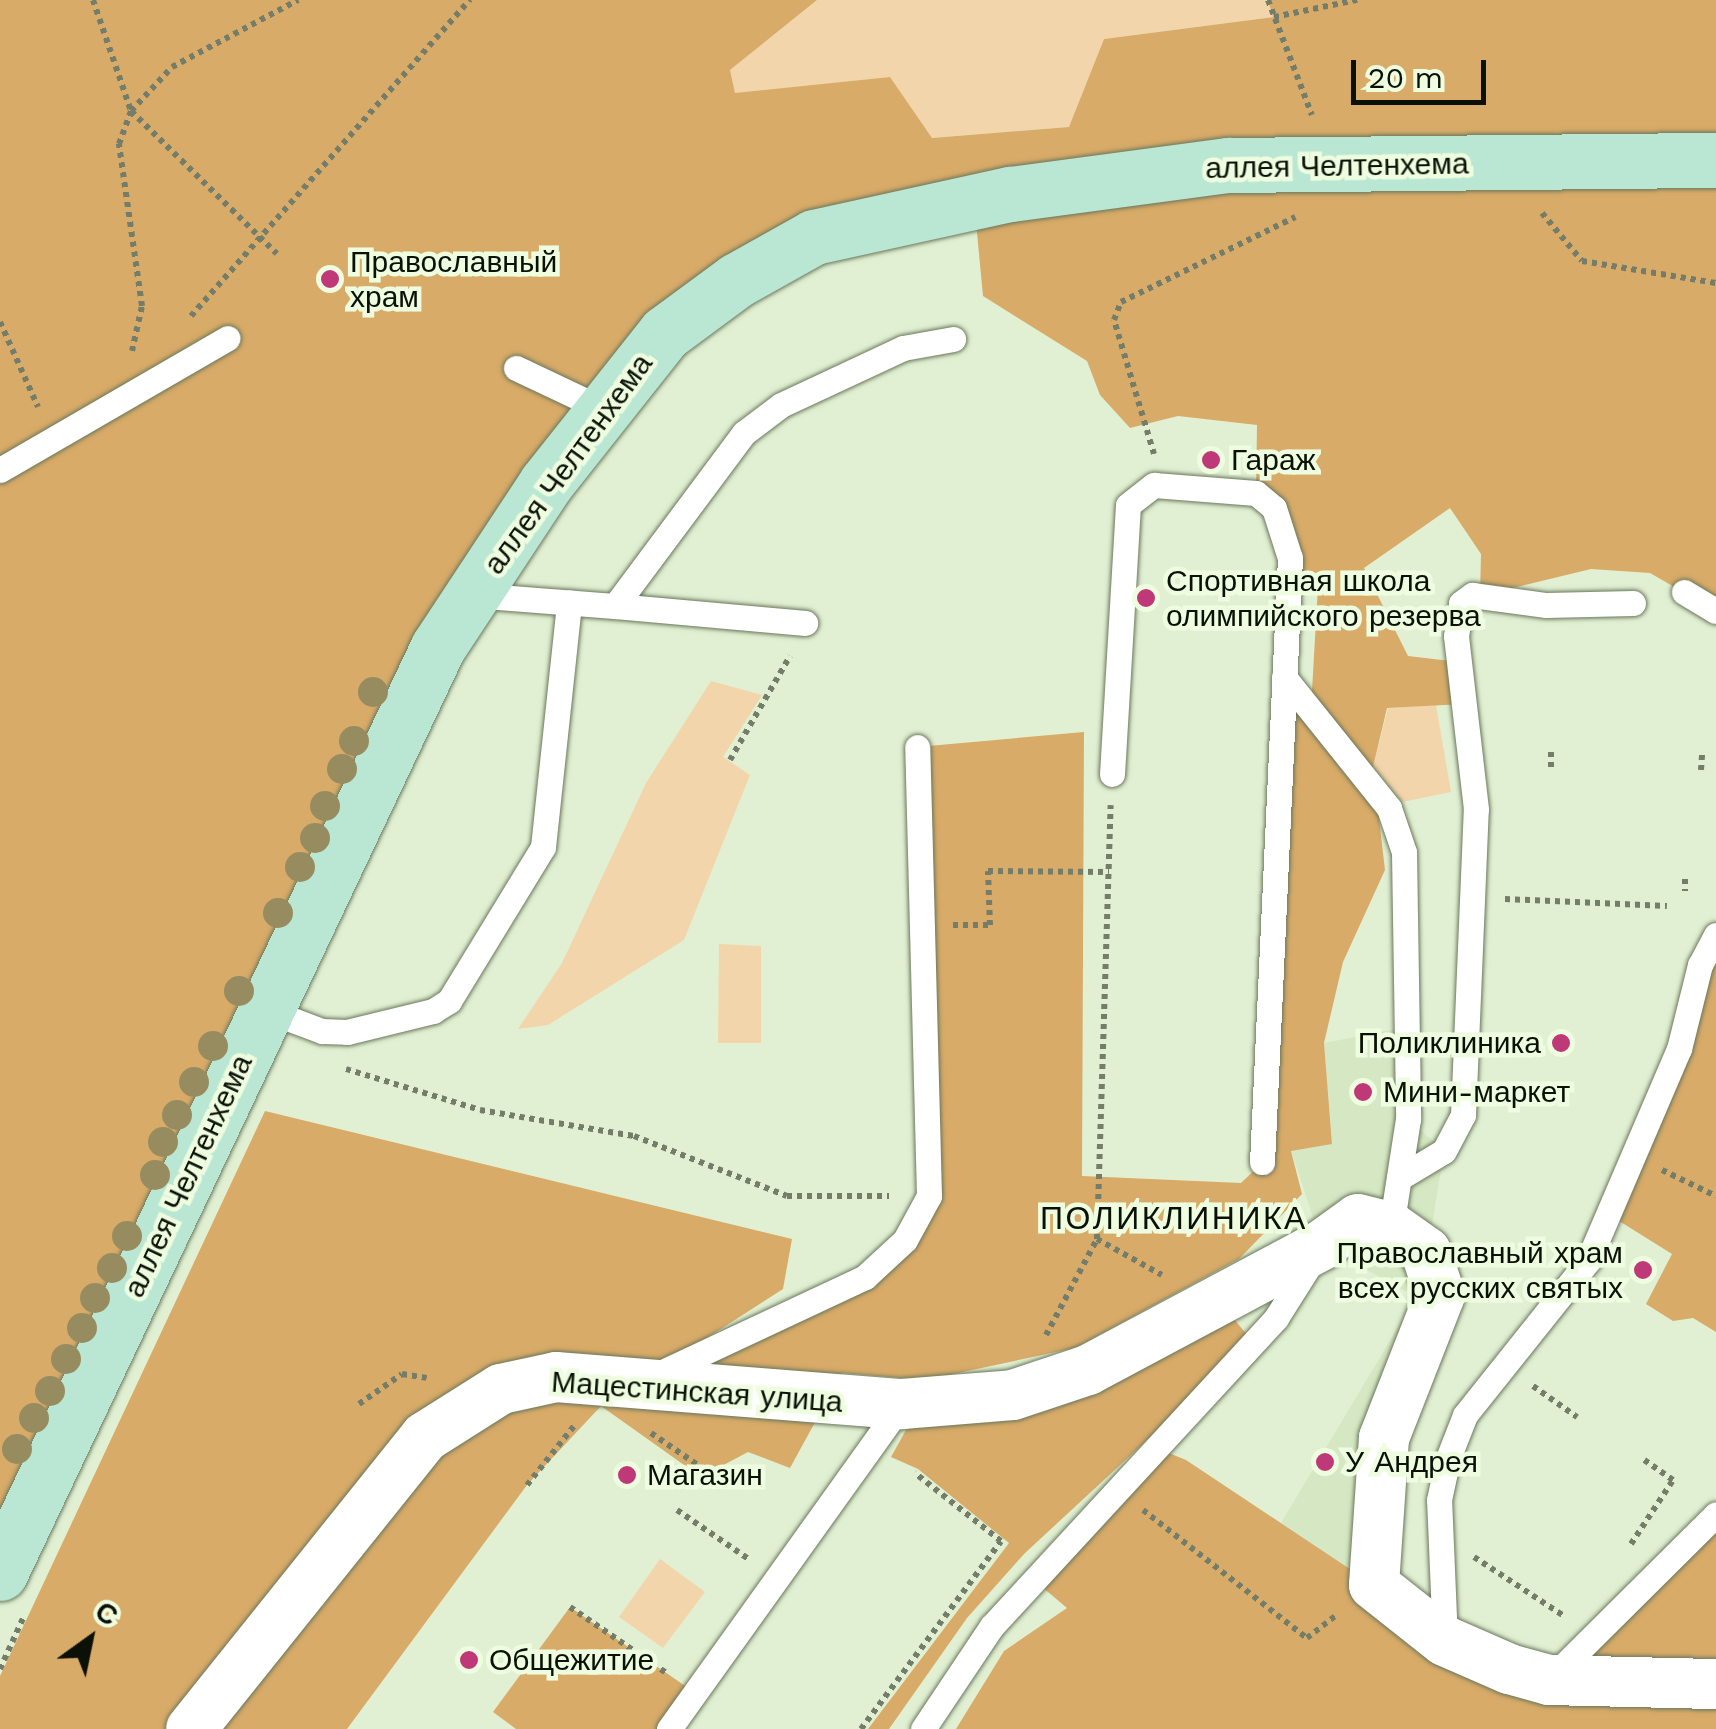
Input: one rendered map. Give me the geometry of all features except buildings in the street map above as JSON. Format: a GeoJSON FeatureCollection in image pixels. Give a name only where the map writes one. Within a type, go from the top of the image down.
{"type":"FeatureCollection","features":[{"type":"Feature","properties":{"kind":"main road","name":"аллея Челтенхема"},"geometry":{"type":"LineString","coordinates":[[0,1574],[438,647],[604,410],[665,333],[737,280],[814,238],[948,206],[1228,165],[1716,160]]}},
{"type":"Feature","properties":{"kind":"street","name":"Мацестинская улица"},"geometry":{"type":"LineString","coordinates":[[191,1729],[425,1437],[501,1388],[556,1378],[639,1408],[902,1404],[1013,1395],[1088,1370],[1322,1245],[1358,1218],[1390,1227]]}},
{"type":"Feature","properties":{"kind":"street"},"geometry":{"type":"LineString","coordinates":[[1390,1227],[1426,1252],[1440,1294],[1384,1438],[1374,1585],[1446,1641],[1549,1680],[1716,1684]]}},
{"type":"Feature","properties":{"kind":"lane"},"geometry":{"type":"LineString","coordinates":[[0,470],[228,338]]}},
{"type":"Feature","properties":{"kind":"lane"},"geometry":{"type":"LineString","coordinates":[[615,606],[744,433],[781,405],[903,348],[953,339]]}},
{"type":"Feature","properties":{"kind":"lane"},"geometry":{"type":"LineString","coordinates":[[516,368],[604,410]]}},
{"type":"Feature","properties":{"kind":"lane"},"geometry":{"type":"LineString","coordinates":[[1112,774],[1128,505],[1154,485],[1256,493],[1274,508],[1290,558],[1262,1162]]}},
{"type":"Feature","properties":{"kind":"lane"},"geometry":{"type":"LineString","coordinates":[[1684,592],[1716,611]]}},
{"type":"Feature","properties":{"kind":"lane"},"geometry":{"type":"LineString","coordinates":[[472,594],[806,622]]}},
{"type":"Feature","properties":{"kind":"lane"},"geometry":{"type":"LineString","coordinates":[[1399,1178],[1444,1152],[1463,1116],[1476,809],[1456,636],[1461,603],[1472,595],[1546,604],[1633,602]]}},
{"type":"Feature","properties":{"kind":"lane"},"geometry":{"type":"LineString","coordinates":[[266,1010],[322,1032],[417,1016],[449,1001],[526,880],[542,847],[569,602]]}},
{"type":"Feature","properties":{"kind":"lane"},"geometry":{"type":"LineString","coordinates":[[1284,677],[1389,808],[1404,852],[1408,1119],[1390,1227]]}},
{"type":"Feature","properties":{"kind":"lane"},"geometry":{"type":"LineString","coordinates":[[639,1408],[866,1277],[905,1240],[929,1196],[917,748]]}},
{"type":"Feature","properties":{"kind":"lane"},"geometry":{"type":"LineString","coordinates":[[1446,1641],[1439,1500],[1446,1461],[1465,1415],[1588,1262],[1679,1049],[1700,965],[1716,935]]}},
{"type":"Feature","properties":{"kind":"lane","name":"Мацестинская улица"},"geometry":{"type":"LineString","coordinates":[[923,1729],[992,1626],[1276,1318],[1322,1245]]}},
{"type":"Feature","properties":{"kind":"lane"},"geometry":{"type":"LineString","coordinates":[[669,1729],[902,1404]]}},
{"type":"Feature","properties":{"kind":"lane"},"geometry":{"type":"LineString","coordinates":[[1549,1680],[1716,1514]]}},
{"type":"Feature","properties":{"kind":"path"},"geometry":{"type":"LineString","coordinates":[[93,0],[131,110],[277,254]]}},
{"type":"Feature","properties":{"kind":"path"},"geometry":{"type":"LineString","coordinates":[[146,352],[130,360],[142,306],[119,144],[131,110],[172,67],[298,0]]}},
{"type":"Feature","properties":{"kind":"path"},"geometry":{"type":"LineString","coordinates":[[186,321],[263,240],[470,0]]}},
{"type":"Feature","properties":{"kind":"path"},"geometry":{"type":"LineString","coordinates":[[1268,0],[1315,122]]}},
{"type":"Feature","properties":{"kind":"path"},"geometry":{"type":"LineString","coordinates":[[1274,17],[1357,0]]}},
{"type":"Feature","properties":{"kind":"path"},"geometry":{"type":"LineString","coordinates":[[1158,466],[1114,320],[1121,302],[1300,214]]}},
{"type":"Feature","properties":{"kind":"path"},"geometry":{"type":"LineString","coordinates":[[1582,262],[1716,282]]}},
{"type":"Feature","properties":{"kind":"path"},"geometry":{"type":"LineString","coordinates":[[0,322],[46,423]]}},
{"type":"Feature","properties":{"kind":"path"},"geometry":{"type":"LineString","coordinates":[[730,760],[772,696],[806,622]]}},
{"type":"Feature","properties":{"kind":"path"},"geometry":{"type":"LineString","coordinates":[[1550,766],[1551,747]]}},
{"type":"Feature","properties":{"kind":"path"},"geometry":{"type":"LineString","coordinates":[[1701,770],[1702,754]]}},
{"type":"Feature","properties":{"kind":"path"},"geometry":{"type":"LineString","coordinates":[[1013,1395],[1097,1240],[1112,774]]}},
{"type":"Feature","properties":{"kind":"path"},"geometry":{"type":"LineString","coordinates":[[922,925],[990,925],[988,871],[1110,872]]}},
{"type":"Feature","properties":{"kind":"path"},"geometry":{"type":"LineString","coordinates":[[1685,879],[1686,891]]}},
{"type":"Feature","properties":{"kind":"path"},"geometry":{"type":"LineString","coordinates":[[1472,897],[1666,906]]}},
{"type":"Feature","properties":{"kind":"path"},"geometry":{"type":"LineString","coordinates":[[322,1032],[342,1068],[480,1110],[634,1136],[787,1196],[906,1194]]}},
{"type":"Feature","properties":{"kind":"path"},"geometry":{"type":"LineString","coordinates":[[1634,1156],[1716,1196]]}},
{"type":"Feature","properties":{"kind":"path"},"geometry":{"type":"LineString","coordinates":[[1097,1240],[1215,1304]]}},
{"type":"Feature","properties":{"kind":"path"},"geometry":{"type":"LineString","coordinates":[[1518,1400],[1539,1369]]}},
{"type":"Feature","properties":{"kind":"path"},"geometry":{"type":"LineString","coordinates":[[1530,1384],[1577,1417]]}},
{"type":"Feature","properties":{"kind":"path"},"geometry":{"type":"LineString","coordinates":[[639,1408],[708,1472]]}},
{"type":"Feature","properties":{"kind":"path"},"geometry":{"type":"LineString","coordinates":[[527,1485],[585,1412]]}},
{"type":"Feature","properties":{"kind":"path"},"geometry":{"type":"LineString","coordinates":[[1620,1560],[1673,1480],[1644,1460]]}},
{"type":"Feature","properties":{"kind":"path"},"geometry":{"type":"LineString","coordinates":[[861,1729],[1002,1542],[916,1473]]}},
{"type":"Feature","properties":{"kind":"path"},"geometry":{"type":"LineString","coordinates":[[1116,1489],[1307,1638]]}},
{"type":"Feature","properties":{"kind":"path"},"geometry":{"type":"LineString","coordinates":[[677,1510],[776,1578]]}},
{"type":"Feature","properties":{"kind":"path"},"geometry":{"type":"LineString","coordinates":[[1466,1570],[1465,1551],[1578,1624]]}},
{"type":"Feature","properties":{"kind":"path"},"geometry":{"type":"LineString","coordinates":[[570,1607],[694,1692]]}},
{"type":"Feature","properties":{"kind":"shaded area"},"geometry":{"type":"Polygon","coordinates":[[[0,0],[817,0],[730,70],[735,93],[890,77],[932,138],[1069,127],[1104,39],[1273,17],[1268,0],[1716,0],[1716,611],[1650,573],[1591,569],[1480,596],[1481,554],[1450,508],[1364,568],[1408,656],[1459,662],[1464,704],[1387,708],[1373,767],[1385,870],[1343,962],[1324,1043],[1332,1144],[1291,1151],[1302,1194],[1239,1259],[1075,1348],[925,1380],[842,1373],[790,1468],[748,1452],[701,1477],[601,1406],[527,1485],[347,1729],[0,1729],[0,1676],[265,1111],[792,1239],[783,1289],[615,1397],[865,1277],[929,1196],[917,747],[1084,732],[1082,1176],[1241,1183],[1262,1163],[1284,677],[1311,708],[1318,586],[1290,558],[1256,493],[1257,425],[1178,416],[1130,428],[1100,395],[1087,361],[983,296],[974,201],[737,280],[543,485],[0,1573],[0,0]]]}},
{"type":"Feature","properties":{"kind":"shaded area"},"geometry":{"type":"Polygon","coordinates":[[[817,0],[1268,0],[1274,17],[1104,39],[1070,127],[931,138],[890,77],[735,94],[730,70],[817,0]]]}},
{"type":"Feature","properties":{"kind":"shaded area"},"geometry":{"type":"Polygon","coordinates":[[[711,681],[762,695],[723,757],[750,775],[684,940],[548,1025],[518,1029],[562,963],[646,783],[711,681]]]}},
{"type":"Feature","properties":{"kind":"shaded area"},"geometry":{"type":"Polygon","coordinates":[[[1436,705],[1451,792],[1402,802],[1373,767],[1388,708],[1436,705]]]}},
{"type":"Feature","properties":{"kind":"shaded area"},"geometry":{"type":"Polygon","coordinates":[[[1716,935],[1716,1332],[1693,1318],[1673,1321],[1646,1304],[1672,1254],[1608,1214],[1716,935]]]}},
{"type":"Feature","properties":{"kind":"shaded area"},"geometry":{"type":"Polygon","coordinates":[[[719,944],[761,946],[761,1043],[718,1043],[719,944]]]}},
{"type":"Feature","properties":{"kind":"shaded area"},"geometry":{"type":"Polygon","coordinates":[[[1406,1027],[1408,1119],[1444,1151],[1374,1585],[1281,1523],[1416,1297],[1322,1245],[1291,1150],[1332,1143],[1324,1043],[1406,1027]]]}},
{"type":"Feature","properties":{"kind":"shaded area"},"geometry":{"type":"Polygon","coordinates":[[[1229,1313],[1253,1342],[1024,1554],[967,1618],[889,1729],[868,1729],[1009,1543],[918,1469],[891,1457],[911,1421],[1229,1313]]]}},
{"type":"Feature","properties":{"kind":"shaded area"},"geometry":{"type":"Polygon","coordinates":[[[1154,1447],[1186,1460],[1374,1585],[1549,1680],[1716,1514],[1716,1729],[956,1729],[1004,1651],[1067,1608],[1035,1581],[1154,1447]]]}},
{"type":"Feature","properties":{"kind":"shaded area"},"geometry":{"type":"Polygon","coordinates":[[[660,1559],[705,1592],[663,1648],[619,1617],[660,1559]]]}},
{"type":"Feature","properties":{"kind":"shaded area"},"geometry":{"type":"Polygon","coordinates":[[[570,1607],[694,1692],[669,1729],[516,1729],[493,1712],[570,1607]]]}},
{"type":"Feature","properties":{"kind":"place","name":"Православный храм"},"geometry":{"type":"Point","coordinates":[330,279]}},
{"type":"Feature","properties":{"kind":"place","name":"Гараж"},"geometry":{"type":"Point","coordinates":[1211,460]}},
{"type":"Feature","properties":{"kind":"place","name":"Спортивная школа олимпийского резерва"},"geometry":{"type":"Point","coordinates":[1146,598]}},
{"type":"Feature","properties":{"kind":"place","name":"Поликлиника"},"geometry":{"type":"Point","coordinates":[1561,1043]}},
{"type":"Feature","properties":{"kind":"place","name":"Мини-маркет"},"geometry":{"type":"Point","coordinates":[1363,1092]}},
{"type":"Feature","properties":{"kind":"place","name":"Православный храм всех русских святых"},"geometry":{"type":"Point","coordinates":[1643,1270]}},
{"type":"Feature","properties":{"kind":"place","name":"У Андрея"},"geometry":{"type":"Point","coordinates":[1325,1462]}},
{"type":"Feature","properties":{"kind":"place","name":"Магазин"},"geometry":{"type":"Point","coordinates":[627,1475]}},
{"type":"Feature","properties":{"kind":"place","name":"Общежитие"},"geometry":{"type":"Point","coordinates":[469,1660]}},
{"type":"Feature","properties":{"kind":"district","name":"ПОЛИКЛИНИКА"},"geometry":{"type":"Point","coordinates":[1174,1218]}}]}
